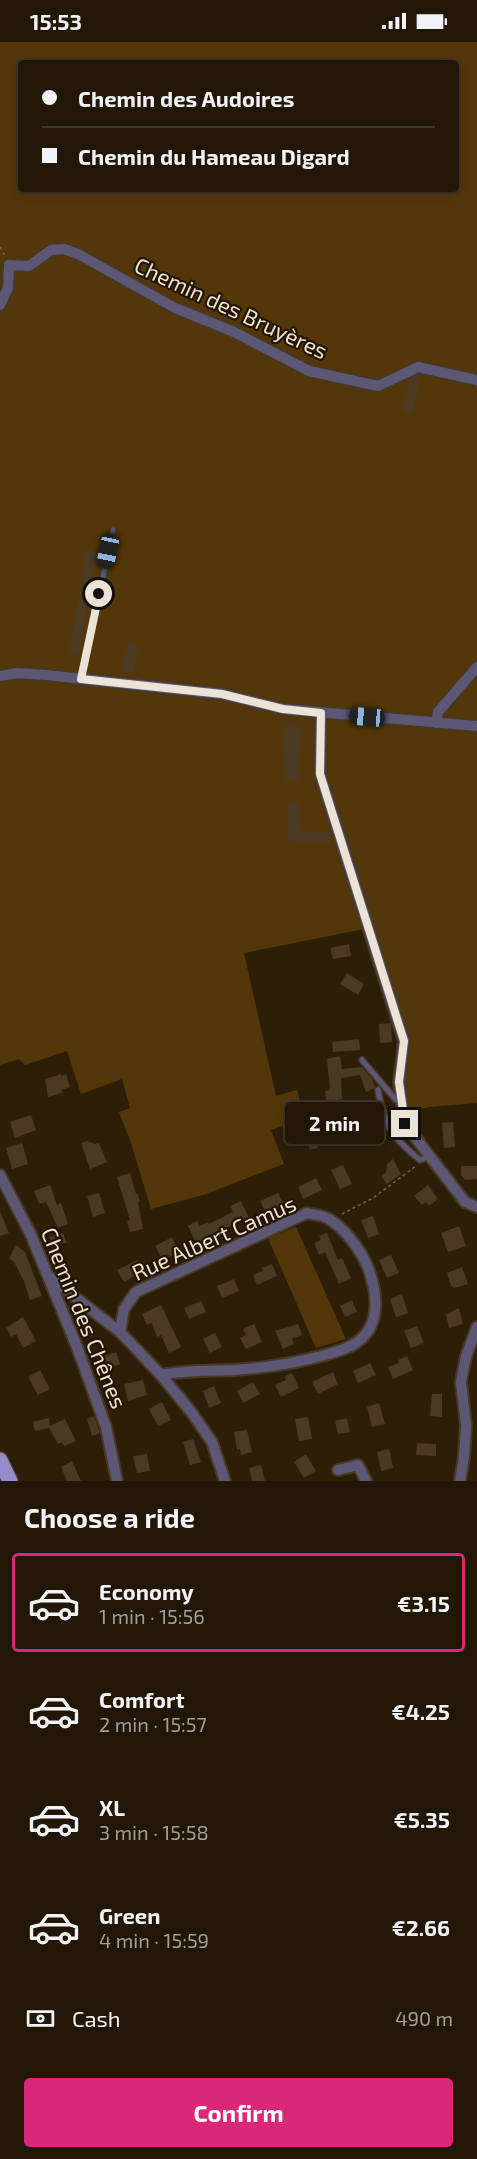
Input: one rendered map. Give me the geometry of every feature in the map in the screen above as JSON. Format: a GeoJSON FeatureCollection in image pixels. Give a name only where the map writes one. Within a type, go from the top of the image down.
{"type":"FeatureCollection","features":[{"type":"Feature","properties":{"kind":"main road"},"geometry":{"type":"LineString","coordinates":[[0,1460],[10,1481]]}},
{"type":"Feature","properties":{"kind":"street","name":"Chemin des Bruyères"},"geometry":{"type":"LineString","coordinates":[[0,305],[8,288],[9,265],[29,266],[51,250],[64,249],[78,254],[176,308],[234,332],[309,371],[378,386],[418,368],[477,380]]}},
{"type":"Feature","properties":{"kind":"street"},"geometry":{"type":"LineString","coordinates":[[436,723],[438,712],[477,667]]}},
{"type":"Feature","properties":{"kind":"street"},"geometry":{"type":"LineString","coordinates":[[0,676],[16,673],[81,679],[222,694],[283,709],[477,726]]}},
{"type":"Feature","properties":{"kind":"street"},"geometry":{"type":"LineString","coordinates":[[321,713],[320,774],[404,1041],[399,1082],[405,1124],[465,1202],[477,1207]]}},
{"type":"Feature","properties":{"kind":"street","name":"Chemin des Chênes"},"geometry":{"type":"LineString","coordinates":[[0,1175],[31,1235],[77,1347],[106,1427],[117,1481]]}},
{"type":"Feature","properties":{"kind":"street","name":"Rue Albert Camus"},"geometry":{"type":"LineString","coordinates":[[120,1332],[124,1309],[136,1292],[307,1214],[330,1220],[345,1232],[367,1265],[376,1304],[375,1316],[362,1339],[347,1349],[308,1359],[235,1370],[183,1371],[161,1376]]}},
{"type":"Feature","properties":{"kind":"street"},"geometry":{"type":"LineString","coordinates":[[49,1277],[120,1332],[161,1376],[192,1413],[212,1442],[225,1481]]}},
{"type":"Feature","properties":{"kind":"street"},"geometry":{"type":"LineString","coordinates":[[64,1316],[76,1305],[91,1308]]}},
{"type":"Feature","properties":{"kind":"street"},"geometry":{"type":"LineString","coordinates":[[460,1481],[466,1426],[461,1382],[466,1356],[477,1327]]}},
{"type":"Feature","properties":{"kind":"street"},"geometry":{"type":"LineString","coordinates":[[338,1470],[358,1465],[366,1481]]}},
{"type":"Feature","properties":{"kind":"lane"},"geometry":{"type":"LineString","coordinates":[[81,679],[113,530]]}},
{"type":"Feature","properties":{"kind":"lane"},"geometry":{"type":"LineString","coordinates":[[362,1060],[396,1100],[401,1101]]}},
{"type":"Feature","properties":{"kind":"lane"},"geometry":{"type":"LineString","coordinates":[[378,1090],[381,1109],[390,1132],[420,1160],[429,1156]]}},
{"type":"Feature","properties":{"kind":"path"},"geometry":{"type":"LineString","coordinates":[[330,1220],[373,1198],[429,1156]]}},
{"type":"Feature","properties":{"kind":"shaded area"},"geometry":{"type":"Polygon","coordinates":[[[0,42],[477,42],[477,1103],[429,1107],[403,1113],[404,1041],[369,928],[244,953],[276,1096],[297,1090],[304,1118],[271,1130],[284,1164],[203,1195],[151,1209],[119,1112],[130,1108],[122,1079],[81,1094],[67,1051],[25,1065],[19,1059],[0,1065],[0,42]]]}},
{"type":"Feature","properties":{"kind":"shaded area"},"geometry":{"type":"Polygon","coordinates":[[[296,1227],[346,1339],[316,1348],[268,1238],[296,1227]]]}},
{"type":"Feature","properties":{"kind":"building"},"geometry":{"type":"Polygon","coordinates":[[[420,377],[413,413],[403,411],[410,379],[420,377]]]}},
{"type":"Feature","properties":{"kind":"building"},"geometry":{"type":"Polygon","coordinates":[[[85,550],[96,552],[79,655],[69,653],[85,550]]]}},
{"type":"Feature","properties":{"kind":"building"},"geometry":{"type":"Polygon","coordinates":[[[127,642],[139,645],[133,673],[121,671],[127,642]]]}},
{"type":"Feature","properties":{"kind":"building"},"geometry":{"type":"Polygon","coordinates":[[[284,725],[300,725],[299,780],[285,780],[284,725]]]}},
{"type":"Feature","properties":{"kind":"building"},"geometry":{"type":"Polygon","coordinates":[[[288,802],[299,803],[299,831],[329,832],[330,843],[287,841],[288,802]]]}},
{"type":"Feature","properties":{"kind":"building"},"geometry":{"type":"Polygon","coordinates":[[[349,944],[351,956],[333,959],[330,948],[349,944]]]}},
{"type":"Feature","properties":{"kind":"building"},"geometry":{"type":"Polygon","coordinates":[[[347,973],[364,984],[358,995],[340,984],[347,973]]]}},
{"type":"Feature","properties":{"kind":"building"},"geometry":{"type":"Polygon","coordinates":[[[391,1023],[392,1042],[380,1043],[379,1024],[391,1023]]]}},
{"type":"Feature","properties":{"kind":"building"},"geometry":{"type":"Polygon","coordinates":[[[359,1039],[360,1050],[333,1052],[332,1042],[359,1039]]]}},
{"type":"Feature","properties":{"kind":"building"},"geometry":{"type":"Polygon","coordinates":[[[340,1056],[342,1069],[362,1067],[372,1079],[375,1087],[366,1092],[360,1075],[341,1078],[342,1099],[327,1104],[325,1091],[330,1090],[327,1059],[340,1056]]]}},
{"type":"Feature","properties":{"kind":"building"},"geometry":{"type":"Polygon","coordinates":[[[61,1074],[61,1076],[66,1074],[70,1087],[61,1090],[62,1093],[48,1097],[45,1079],[61,1074]]]}},
{"type":"Feature","properties":{"kind":"building"},"geometry":{"type":"Polygon","coordinates":[[[367,1108],[377,1108],[380,1139],[365,1141],[364,1127],[368,1126],[367,1108]]]}},
{"type":"Feature","properties":{"kind":"building"},"geometry":{"type":"Polygon","coordinates":[[[31,1115],[36,1130],[15,1138],[10,1122],[31,1115]]]}},
{"type":"Feature","properties":{"kind":"building"},"geometry":{"type":"Polygon","coordinates":[[[331,1120],[334,1132],[331,1136],[317,1140],[318,1148],[310,1150],[303,1130],[314,1127],[313,1124],[331,1120]]]}},
{"type":"Feature","properties":{"kind":"building"},"geometry":{"type":"Polygon","coordinates":[[[453,1122],[455,1147],[444,1148],[442,1123],[453,1122]]]}},
{"type":"Feature","properties":{"kind":"building"},"geometry":{"type":"Polygon","coordinates":[[[87,1141],[99,1143],[107,1162],[90,1169],[81,1143],[87,1141]]]}},
{"type":"Feature","properties":{"kind":"building"},"geometry":{"type":"Polygon","coordinates":[[[22,1143],[28,1164],[12,1169],[6,1148],[22,1143]]]}},
{"type":"Feature","properties":{"kind":"building"},"geometry":{"type":"Polygon","coordinates":[[[393,1159],[401,1174],[387,1184],[381,1176],[386,1172],[387,1164],[393,1159]]]}},
{"type":"Feature","properties":{"kind":"building"},"geometry":{"type":"Polygon","coordinates":[[[343,1165],[352,1184],[340,1189],[331,1170],[343,1165]]]}},
{"type":"Feature","properties":{"kind":"building"},"geometry":{"type":"Polygon","coordinates":[[[461,1166],[477,1166],[477,1179],[465,1180],[461,1175],[461,1166]]]}},
{"type":"Feature","properties":{"kind":"building"},"geometry":{"type":"Polygon","coordinates":[[[130,1173],[140,1201],[138,1202],[143,1229],[130,1232],[127,1221],[130,1220],[117,1177],[130,1173]]]}},
{"type":"Feature","properties":{"kind":"building"},"geometry":{"type":"Polygon","coordinates":[[[316,1178],[322,1190],[303,1199],[298,1187],[316,1178]]]}},
{"type":"Feature","properties":{"kind":"building"},"geometry":{"type":"Polygon","coordinates":[[[50,1185],[57,1205],[61,1203],[68,1224],[58,1228],[46,1202],[39,1204],[34,1191],[50,1185]]]}},
{"type":"Feature","properties":{"kind":"building"},"geometry":{"type":"Polygon","coordinates":[[[428,1185],[438,1199],[429,1206],[426,1202],[422,1205],[414,1196],[428,1185]]]}},
{"type":"Feature","properties":{"kind":"building"},"geometry":{"type":"Polygon","coordinates":[[[99,1193],[105,1213],[93,1217],[87,1196],[99,1193]]]}},
{"type":"Feature","properties":{"kind":"building"},"geometry":{"type":"Polygon","coordinates":[[[278,1193],[284,1205],[266,1213],[260,1201],[278,1193]]]}},
{"type":"Feature","properties":{"kind":"building"},"geometry":{"type":"Polygon","coordinates":[[[241,1201],[249,1218],[196,1243],[188,1226],[197,1221],[200,1226],[208,1222],[209,1224],[233,1212],[230,1206],[241,1201]]]}},
{"type":"Feature","properties":{"kind":"building"},"geometry":{"type":"Polygon","coordinates":[[[0,1211],[9,1233],[0,1236],[0,1211]]]}},
{"type":"Feature","properties":{"kind":"building"},"geometry":{"type":"Polygon","coordinates":[[[373,1216],[379,1234],[368,1238],[361,1220],[373,1216]]]}},
{"type":"Feature","properties":{"kind":"building"},"geometry":{"type":"Polygon","coordinates":[[[459,1226],[466,1246],[448,1252],[441,1233],[459,1226]]]}},
{"type":"Feature","properties":{"kind":"building"},"geometry":{"type":"Polygon","coordinates":[[[63,1233],[67,1243],[58,1244],[54,1248],[49,1237],[63,1233]]]}},
{"type":"Feature","properties":{"kind":"building"},"geometry":{"type":"Polygon","coordinates":[[[327,1233],[338,1260],[342,1258],[351,1278],[339,1284],[325,1252],[319,1255],[314,1243],[321,1240],[319,1236],[327,1233]]]}},
{"type":"Feature","properties":{"kind":"building"},"geometry":{"type":"Polygon","coordinates":[[[172,1237],[179,1252],[169,1257],[168,1254],[161,1257],[155,1246],[172,1237]]]}},
{"type":"Feature","properties":{"kind":"building"},"geometry":{"type":"Polygon","coordinates":[[[16,1245],[25,1252],[42,1296],[30,1300],[24,1281],[14,1262],[9,1258],[16,1245]]]}},
{"type":"Feature","properties":{"kind":"building"},"geometry":{"type":"Polygon","coordinates":[[[391,1255],[399,1273],[387,1278],[379,1260],[391,1255]]]}},
{"type":"Feature","properties":{"kind":"building"},"geometry":{"type":"Polygon","coordinates":[[[138,1260],[143,1271],[124,1282],[117,1270],[138,1260]]]}},
{"type":"Feature","properties":{"kind":"building"},"geometry":{"type":"Polygon","coordinates":[[[272,1264],[277,1276],[257,1285],[253,1275],[272,1264]]]}},
{"type":"Feature","properties":{"kind":"building"},"geometry":{"type":"Polygon","coordinates":[[[462,1267],[468,1284],[454,1288],[451,1286],[447,1273],[462,1267]]]}},
{"type":"Feature","properties":{"kind":"building"},"geometry":{"type":"Polygon","coordinates":[[[234,1279],[239,1291],[222,1298],[217,1286],[234,1279]]]}},
{"type":"Feature","properties":{"kind":"building"},"geometry":{"type":"Polygon","coordinates":[[[402,1294],[408,1313],[396,1317],[390,1299],[402,1294]]]}},
{"type":"Feature","properties":{"kind":"building"},"geometry":{"type":"Polygon","coordinates":[[[352,1300],[357,1312],[345,1317],[340,1306],[352,1300]]]}},
{"type":"Feature","properties":{"kind":"building"},"geometry":{"type":"Polygon","coordinates":[[[201,1301],[206,1312],[189,1319],[184,1308],[201,1301]]]}},
{"type":"Feature","properties":{"kind":"building"},"geometry":{"type":"Polygon","coordinates":[[[161,1305],[181,1347],[169,1353],[161,1335],[157,1337],[152,1323],[147,1325],[142,1314],[161,1305]]]}},
{"type":"Feature","properties":{"kind":"building"},"geometry":{"type":"Polygon","coordinates":[[[459,1308],[463,1324],[449,1328],[446,1314],[459,1308]]]}},
{"type":"Feature","properties":{"kind":"building"},"geometry":{"type":"Polygon","coordinates":[[[23,1317],[36,1341],[23,1348],[16,1334],[11,1337],[6,1328],[23,1317]]]}},
{"type":"Feature","properties":{"kind":"building"},"geometry":{"type":"Polygon","coordinates":[[[254,1324],[262,1342],[246,1349],[240,1338],[246,1335],[243,1329],[254,1324]]]}},
{"type":"Feature","properties":{"kind":"building"},"geometry":{"type":"Polygon","coordinates":[[[298,1324],[302,1335],[292,1339],[294,1344],[283,1349],[275,1331],[298,1324]]]}},
{"type":"Feature","properties":{"kind":"building"},"geometry":{"type":"Polygon","coordinates":[[[417,1326],[424,1343],[411,1348],[404,1331],[417,1326]]]}},
{"type":"Feature","properties":{"kind":"building"},"geometry":{"type":"Polygon","coordinates":[[[215,1333],[222,1347],[210,1353],[203,1339],[215,1333]]]}},
{"type":"Feature","properties":{"kind":"building"},"geometry":{"type":"Polygon","coordinates":[[[116,1352],[120,1364],[102,1371],[96,1356],[116,1352]]]}},
{"type":"Feature","properties":{"kind":"building"},"geometry":{"type":"Polygon","coordinates":[[[407,1356],[413,1370],[393,1379],[388,1367],[399,1363],[398,1360],[407,1356]]]}},
{"type":"Feature","properties":{"kind":"building"},"geometry":{"type":"Polygon","coordinates":[[[370,1363],[376,1375],[358,1383],[353,1371],[370,1363]]]}},
{"type":"Feature","properties":{"kind":"building"},"geometry":{"type":"Polygon","coordinates":[[[40,1370],[50,1389],[38,1395],[28,1377],[40,1370]]]}},
{"type":"Feature","properties":{"kind":"building"},"geometry":{"type":"Polygon","coordinates":[[[333,1372],[338,1384],[318,1394],[312,1382],[333,1372]]]}},
{"type":"Feature","properties":{"kind":"building"},"geometry":{"type":"Polygon","coordinates":[[[292,1373],[299,1388],[281,1397],[275,1385],[286,1380],[285,1376],[292,1373]]]}},
{"type":"Feature","properties":{"kind":"building"},"geometry":{"type":"Polygon","coordinates":[[[143,1380],[147,1395],[128,1401],[124,1384],[143,1380]]]}},
{"type":"Feature","properties":{"kind":"building"},"geometry":{"type":"Polygon","coordinates":[[[253,1382],[260,1394],[243,1403],[237,1391],[253,1382]]]}},
{"type":"Feature","properties":{"kind":"building"},"geometry":{"type":"Polygon","coordinates":[[[214,1386],[221,1403],[209,1408],[203,1391],[214,1386]]]}},
{"type":"Feature","properties":{"kind":"building"},"geometry":{"type":"Polygon","coordinates":[[[432,1394],[442,1394],[442,1417],[430,1416],[432,1394]]]}},
{"type":"Feature","properties":{"kind":"building"},"geometry":{"type":"Polygon","coordinates":[[[162,1402],[171,1420],[158,1426],[149,1409],[162,1402]]]}},
{"type":"Feature","properties":{"kind":"building"},"geometry":{"type":"Polygon","coordinates":[[[379,1403],[385,1424],[372,1427],[367,1407],[379,1403]]]}},
{"type":"Feature","properties":{"kind":"building"},"geometry":{"type":"Polygon","coordinates":[[[94,1416],[100,1433],[92,1436],[87,1419],[94,1416]]]}},
{"type":"Feature","properties":{"kind":"building"},"geometry":{"type":"Polygon","coordinates":[[[308,1417],[312,1439],[299,1441],[295,1419],[308,1417]]]}},
{"type":"Feature","properties":{"kind":"building"},"geometry":{"type":"Polygon","coordinates":[[[49,1418],[50,1426],[65,1419],[76,1441],[64,1446],[62,1442],[58,1444],[49,1428],[35,1431],[33,1422],[49,1418]]]}},
{"type":"Feature","properties":{"kind":"building"},"geometry":{"type":"Polygon","coordinates":[[[347,1418],[350,1432],[338,1434],[335,1421],[347,1418]]]}},
{"type":"Feature","properties":{"kind":"building"},"geometry":{"type":"Polygon","coordinates":[[[247,1430],[252,1452],[241,1455],[240,1449],[237,1450],[234,1432],[247,1430]]]}},
{"type":"Feature","properties":{"kind":"building"},"geometry":{"type":"Polygon","coordinates":[[[193,1439],[201,1462],[190,1465],[183,1442],[193,1439]]]}},
{"type":"Feature","properties":{"kind":"building"},"geometry":{"type":"Polygon","coordinates":[[[417,1443],[436,1444],[436,1456],[416,1455],[417,1443]]]}},
{"type":"Feature","properties":{"kind":"building"},"geometry":{"type":"Polygon","coordinates":[[[389,1449],[393,1468],[381,1471],[377,1452],[389,1449]]]}},
{"type":"Feature","properties":{"kind":"building"},"geometry":{"type":"Polygon","coordinates":[[[147,1454],[150,1471],[137,1473],[133,1456],[147,1454]]]}},
{"type":"Feature","properties":{"kind":"building"},"geometry":{"type":"Polygon","coordinates":[[[306,1454],[316,1471],[304,1478],[294,1462],[306,1454]]]}},
{"type":"Feature","properties":{"kind":"building"},"geometry":{"type":"Polygon","coordinates":[[[72,1461],[81,1481],[67,1481],[61,1467],[72,1461]]]}},
{"type":"Feature","properties":{"kind":"building"},"geometry":{"type":"Polygon","coordinates":[[[261,1465],[265,1481],[252,1481],[249,1468],[261,1465]]]}},
{"type":"Feature","properties":{"kind":"route"},"geometry":{"type":"LineString","coordinates":[[99,594],[81,679],[222,694],[283,709],[321,713],[320,774],[404,1041],[399,1082],[405,1124]]}}]}
